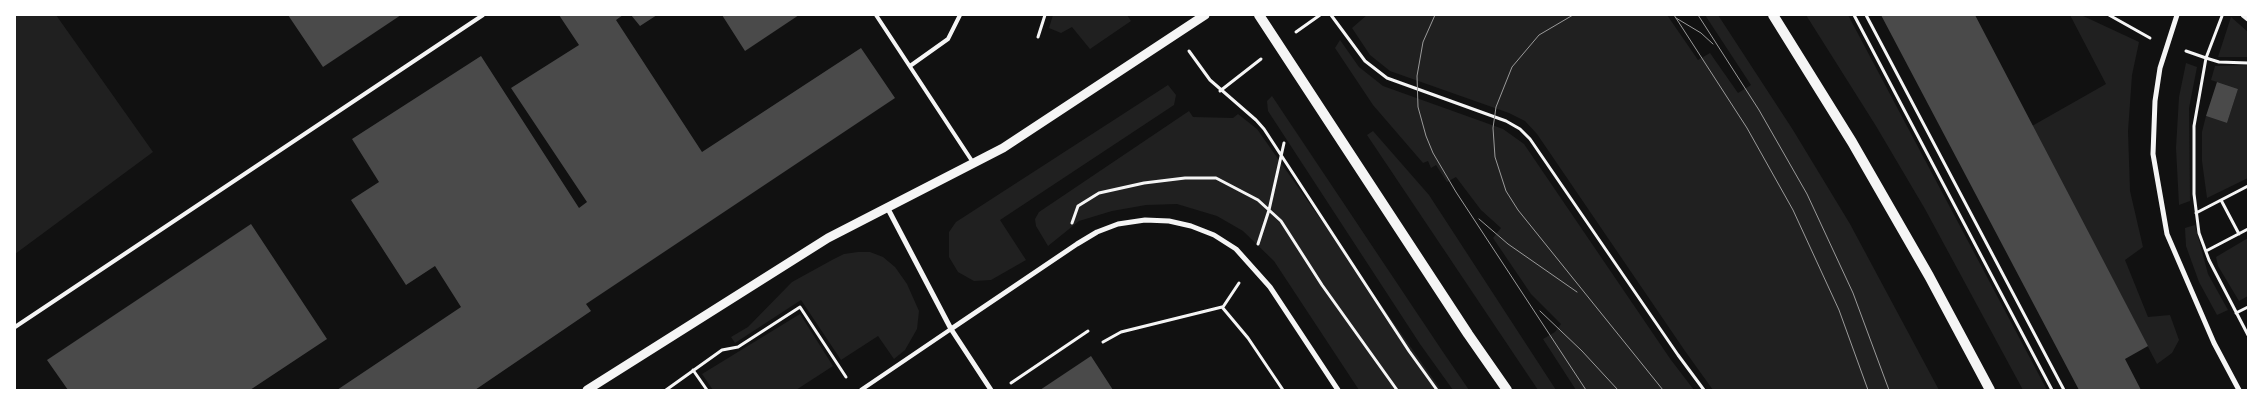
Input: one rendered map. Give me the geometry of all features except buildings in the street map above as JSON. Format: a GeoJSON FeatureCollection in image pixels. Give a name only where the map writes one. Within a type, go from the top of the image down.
{"type":"FeatureCollection","features":[{"type":"Feature","properties":{"kind":"main road"},"geometry":{"type":"LineString","coordinates":[[1259,15],[1462,326],[1507,390]]}},
{"type":"Feature","properties":{"kind":"main road"},"geometry":{"type":"LineString","coordinates":[[1773,15],[1857,150],[1929,276],[1990,390]]}},
{"type":"Feature","properties":{"kind":"street"},"geometry":{"type":"LineString","coordinates":[[587,390],[828,238],[886,206],[974,164],[1041,124],[1205,15]]}},
{"type":"Feature","properties":{"kind":"street"},"geometry":{"type":"LineString","coordinates":[[2177,15],[2166,44],[2155,101],[2153,154],[2166,234],[2214,343],[2239,390]]}},
{"type":"Feature","properties":{"kind":"street"},"geometry":{"type":"LineString","coordinates":[[2243,15],[2248,19]]}},
{"type":"Feature","properties":{"kind":"street"},"geometry":{"type":"LineString","coordinates":[[886,206],[952,329],[991,390]]}},
{"type":"Feature","properties":{"kind":"street"},"geometry":{"type":"LineString","coordinates":[[952,329],[1097,232],[1118,224],[1145,220],[1169,221],[1191,226],[1214,235],[1236,249],[1270,287],[1338,390]]}},
{"type":"Feature","properties":{"kind":"lane"},"geometry":{"type":"LineString","coordinates":[[15,327],[483,15]]}},
{"type":"Feature","properties":{"kind":"lane"},"geometry":{"type":"LineString","coordinates":[[876,15],[974,164]]}},
{"type":"Feature","properties":{"kind":"lane"},"geometry":{"type":"LineString","coordinates":[[910,66],[948,39],[960,15]]}},
{"type":"Feature","properties":{"kind":"lane"},"geometry":{"type":"LineString","coordinates":[[861,390],[952,329]]}},
{"type":"Feature","properties":{"kind":"path"},"geometry":{"type":"LineString","coordinates":[[1038,37],[1045,15]]}},
{"type":"Feature","properties":{"kind":"path"},"geometry":{"type":"LineString","coordinates":[[1299,30],[1320,15]]}},
{"type":"Feature","properties":{"kind":"path"},"geometry":{"type":"LineString","coordinates":[[1331,15],[1365,61],[1387,78],[1506,121],[1520,129],[1530,139],[1704,390]]}},
{"type":"Feature","properties":{"kind":"path"},"geometry":{"type":"LineString","coordinates":[[1854,15],[2052,390]]}},
{"type":"Feature","properties":{"kind":"path"},"geometry":{"type":"LineString","coordinates":[[1866,15],[2064,390]]}},
{"type":"Feature","properties":{"kind":"path"},"geometry":{"type":"LineString","coordinates":[[2109,15],[2144,36],[2206,58],[2219,62],[2248,63]]}},
{"type":"Feature","properties":{"kind":"path"},"geometry":{"type":"LineString","coordinates":[[2222,15],[2206,58],[2194,126],[2194,194],[2199,233],[2248,335]]}},
{"type":"Feature","properties":{"kind":"path"},"geometry":{"type":"LineString","coordinates":[[1200,68],[1220,91],[1256,120],[1436,390]]}},
{"type":"Feature","properties":{"kind":"path"},"geometry":{"type":"LineString","coordinates":[[1103,342],[1121,332],[1222,307],[1252,265],[1269,210],[1284,143]]}},
{"type":"Feature","properties":{"kind":"path"},"geometry":{"type":"LineString","coordinates":[[2196,213],[2248,186]]}},
{"type":"Feature","properties":{"kind":"path"},"geometry":{"type":"LineString","coordinates":[[2221,200],[2240,234]]}},
{"type":"Feature","properties":{"kind":"path"},"geometry":{"type":"LineString","coordinates":[[2206,251],[2248,229]]}},
{"type":"Feature","properties":{"kind":"path"},"geometry":{"type":"LineString","coordinates":[[666,390],[722,350],[738,347],[800,307],[849,382]]}},
{"type":"Feature","properties":{"kind":"path"},"geometry":{"type":"LineString","coordinates":[[1222,307],[1248,338],[1282,390]]}},
{"type":"Feature","properties":{"kind":"path"},"geometry":{"type":"LineString","coordinates":[[2236,313],[2248,307]]}},
{"type":"Feature","properties":{"kind":"path"},"geometry":{"type":"LineString","coordinates":[[1011,383],[1088,331]]}},
{"type":"Feature","properties":{"kind":"path"},"geometry":{"type":"LineString","coordinates":[[693,370],[707,390]]}},
{"type":"Feature","properties":{"kind":"shaded area"},"geometry":{"type":"Polygon","coordinates":[[[15,15],[56,15],[153,152],[15,254],[15,15]]]}},
{"type":"Feature","properties":{"kind":"shaded area"},"geometry":{"type":"Polygon","coordinates":[[[1053,15],[1127,15],[1131,21],[1090,49],[1072,27],[1061,33],[1049,28],[1053,15]]]}},
{"type":"Feature","properties":{"kind":"shaded area"},"geometry":{"type":"Polygon","coordinates":[[[1367,15],[1667,15],[1698,60],[1710,53],[1738,93],[1751,85],[1705,15],[1718,15],[1793,130],[1850,224],[1939,390],[1713,390],[1537,134],[1525,121],[1509,113],[1390,71],[1370,55],[1352,28],[1367,15]]]}},
{"type":"Feature","properties":{"kind":"shaded area"},"geometry":{"type":"Polygon","coordinates":[[[1806,15],[1848,15],[2047,390],[2023,390],[1925,209],[1876,126],[1806,15]]]}},
{"type":"Feature","properties":{"kind":"shaded area"},"geometry":{"type":"Polygon","coordinates":[[[2070,15],[2081,15],[2139,42],[2132,75],[2128,131],[2130,191],[2143,247],[2125,260],[2148,317],[2170,315],[2179,340],[2172,353],[2157,364],[2032,126],[2106,84],[2070,15]]]}},
{"type":"Feature","properties":{"kind":"shaded area"},"geometry":{"type":"Polygon","coordinates":[[[2231,17],[2248,32],[2248,57],[2218,57],[2231,17]]]}},
{"type":"Feature","properties":{"kind":"shaded area"},"geometry":{"type":"Polygon","coordinates":[[[1340,40],[1359,67],[1383,86],[1503,129],[1524,144],[1671,360],[1694,390],[1576,390],[1543,339],[1555,332],[1561,324],[1531,294],[1493,238],[1501,228],[1481,210],[1456,177],[1447,182],[1436,165],[1431,168],[1428,161],[1423,163],[1373,105],[1335,48],[1340,40]]]}},
{"type":"Feature","properties":{"kind":"shaded area"},"geometry":{"type":"Polygon","coordinates":[[[2186,63],[2197,67],[2189,108],[2190,201],[2179,205],[2176,148],[2179,97],[2186,63]]]}},
{"type":"Feature","properties":{"kind":"shaded area"},"geometry":{"type":"Polygon","coordinates":[[[2248,65],[2248,178],[2207,198],[2202,161],[2202,132],[2206,116],[2227,123],[2238,89],[2211,80],[2215,66],[2248,65]]]}},
{"type":"Feature","properties":{"kind":"shaded area"},"geometry":{"type":"Polygon","coordinates":[[[1168,85],[1176,95],[1174,105],[1000,220],[1026,260],[991,280],[974,281],[958,272],[949,257],[949,232],[956,222],[1168,85]]]}},
{"type":"Feature","properties":{"kind":"shaded area"},"geometry":{"type":"Polygon","coordinates":[[[1272,96],[1469,390],[1453,390],[1420,344],[1268,111],[1267,101],[1272,96]]]}},
{"type":"Feature","properties":{"kind":"shaded area"},"geometry":{"type":"Polygon","coordinates":[[[1189,111],[1193,117],[1233,118],[1238,114],[1257,129],[1441,390],[1359,390],[1274,261],[1243,231],[1217,216],[1177,204],[1146,205],[1112,211],[1079,221],[1048,246],[1036,226],[1035,219],[1039,212],[1189,111]]]}},
{"type":"Feature","properties":{"kind":"shaded area"},"geometry":{"type":"Polygon","coordinates":[[[1373,131],[1429,195],[1556,390],[1538,390],[1367,135],[1373,131]]]}},
{"type":"Feature","properties":{"kind":"shaded area"},"geometry":{"type":"Polygon","coordinates":[[[2195,225],[2208,274],[2228,310],[2217,315],[2199,282],[2186,246],[2185,228],[2195,225]]]}},
{"type":"Feature","properties":{"kind":"shaded area"},"geometry":{"type":"Polygon","coordinates":[[[2248,238],[2248,296],[2239,301],[2218,266],[2216,257],[2248,238]]]}},
{"type":"Feature","properties":{"kind":"shaded area"},"geometry":{"type":"Polygon","coordinates":[[[870,252],[883,257],[895,267],[907,284],[919,311],[917,329],[905,350],[894,359],[878,336],[841,360],[801,300],[735,343],[731,337],[748,327],[792,282],[844,254],[870,252]]]}},
{"type":"Feature","properties":{"kind":"shaded area"},"geometry":{"type":"Polygon","coordinates":[[[800,314],[833,366],[796,390],[713,390],[702,374],[800,314]]]}},
{"type":"Feature","properties":{"kind":"tram line"},"geometry":{"type":"LineString","coordinates":[[1435,15],[1423,42],[1417,76],[1418,107],[1426,136],[1433,153],[1456,192],[1586,390]]}},
{"type":"Feature","properties":{"kind":"tram line"},"geometry":{"type":"LineString","coordinates":[[1573,15],[1539,35],[1512,67],[1496,107],[1493,128],[1495,157],[1506,191],[1518,210],[1663,390]]}},
{"type":"Feature","properties":{"kind":"tram line"},"geometry":{"type":"LineString","coordinates":[[1674,15],[1747,128],[1793,210],[1839,310],[1868,390]]}},
{"type":"Feature","properties":{"kind":"tram line"},"geometry":{"type":"LineString","coordinates":[[1698,15],[1759,110],[1807,194],[1853,293],[1889,390]]}},
{"type":"Feature","properties":{"kind":"tram line"},"geometry":{"type":"LineString","coordinates":[[1676,18],[1701,33],[1713,44]]}},
{"type":"Feature","properties":{"kind":"tram line"},"geometry":{"type":"LineString","coordinates":[[1479,219],[1508,244],[1577,292]]}},
{"type":"Feature","properties":{"kind":"tram line"},"geometry":{"type":"LineString","coordinates":[[1540,311],[1582,351],[1618,390]]}}]}
